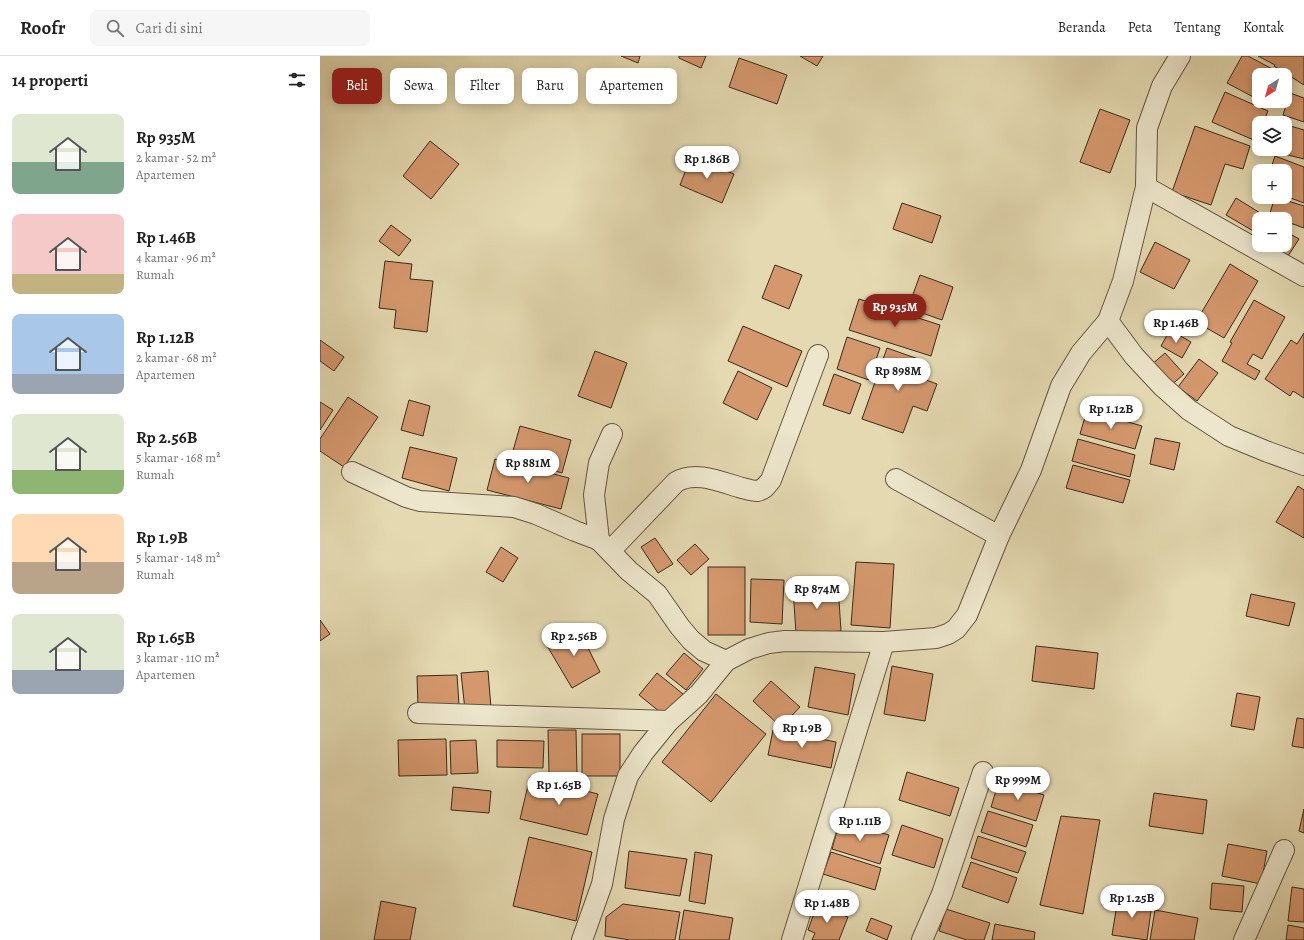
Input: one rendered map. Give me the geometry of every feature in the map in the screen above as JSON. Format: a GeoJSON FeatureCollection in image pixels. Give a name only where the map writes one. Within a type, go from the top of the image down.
{"type":"FeatureCollection","features":[{"type":"Feature","properties":{"kind":"street"},"geometry":{"type":"LineString","coordinates":[[582,940],[602,884],[614,819],[628,776],[669,721],[699,694],[726,661],[749,649],[769,643],[822,641],[884,642],[936,638],[948,634],[956,629],[967,615],[999,536],[1031,470],[1061,386],[1081,353],[1108,321],[1123,281],[1146,187],[1147,128],[1162,86],[1180,56]]}},
{"type":"Feature","properties":{"kind":"street"},"geometry":{"type":"LineString","coordinates":[[1146,187],[1304,276]]}},
{"type":"Feature","properties":{"kind":"street"},"geometry":{"type":"LineString","coordinates":[[1108,321],[1134,356],[1162,386],[1189,410],[1229,436],[1304,465]]}},
{"type":"Feature","properties":{"kind":"street"},"geometry":{"type":"LineString","coordinates":[[605,545],[676,482],[689,476],[699,476],[752,490],[761,490],[766,486],[771,480],[818,356]]}},
{"type":"Feature","properties":{"kind":"street"},"geometry":{"type":"LineString","coordinates":[[605,545],[594,495],[598,462],[612,434]]}},
{"type":"Feature","properties":{"kind":"street"},"geometry":{"type":"LineString","coordinates":[[352,472],[406,497],[420,501],[514,507],[536,514],[605,545],[629,571],[657,594],[691,640],[704,651],[726,661]]}},
{"type":"Feature","properties":{"kind":"street"},"geometry":{"type":"LineString","coordinates":[[896,478],[999,536]]}},
{"type":"Feature","properties":{"kind":"street"},"geometry":{"type":"LineString","coordinates":[[792,940],[884,642]]}},
{"type":"Feature","properties":{"kind":"street"},"geometry":{"type":"LineString","coordinates":[[418,713],[669,721]]}},
{"type":"Feature","properties":{"kind":"street"},"geometry":{"type":"LineString","coordinates":[[922,940],[942,894],[983,772]]}},
{"type":"Feature","properties":{"kind":"street"},"geometry":{"type":"LineString","coordinates":[[1244,940],[1284,850]]}},
{"type":"Feature","properties":{"kind":"building"},"geometry":{"type":"Polygon","coordinates":[[[621,56],[640,56],[638,63],[621,56]]]}},
{"type":"Feature","properties":{"kind":"building"},"geometry":{"type":"Polygon","coordinates":[[[679,56],[706,56],[701,68],[679,58],[679,56]]]}},
{"type":"Feature","properties":{"kind":"building"},"geometry":{"type":"Polygon","coordinates":[[[800,56],[823,56],[817,66],[800,56]]]}},
{"type":"Feature","properties":{"kind":"building"},"geometry":{"type":"Polygon","coordinates":[[[1242,56],[1248,56],[1270,68],[1252,68],[1252,96],[1227,83],[1242,56]]]}},
{"type":"Feature","properties":{"kind":"building"},"geometry":{"type":"Polygon","coordinates":[[[1258,56],[1304,56],[1304,85],[1292,77],[1292,68],[1277,68],[1274,66],[1275,65],[1258,56]]]}},
{"type":"Feature","properties":{"kind":"building"},"geometry":{"type":"Polygon","coordinates":[[[739,58],[787,75],[777,104],[729,87],[739,58]]]}},
{"type":"Feature","properties":{"kind":"building"},"geometry":{"type":"Polygon","coordinates":[[[1225,92],[1252,104],[1252,108],[1261,108],[1268,111],[1266,116],[1252,116],[1252,139],[1212,122],[1225,92]]]}},
{"type":"Feature","properties":{"kind":"building"},"geometry":{"type":"Polygon","coordinates":[[[1292,94],[1304,98],[1304,122],[1292,118],[1292,116],[1283,115],[1285,108],[1292,108],[1292,94]]]}},
{"type":"Feature","properties":{"kind":"building"},"geometry":{"type":"Polygon","coordinates":[[[1100,109],[1130,120],[1110,173],[1080,162],[1100,109]]]}},
{"type":"Feature","properties":{"kind":"building"},"geometry":{"type":"Polygon","coordinates":[[[1195,126],[1250,146],[1243,169],[1225,164],[1211,205],[1172,192],[1195,126]]]}},
{"type":"Feature","properties":{"kind":"building"},"geometry":{"type":"Polygon","coordinates":[[[1292,126],[1304,130],[1304,159],[1292,156],[1292,126]]]}},
{"type":"Feature","properties":{"kind":"building"},"geometry":{"type":"Polygon","coordinates":[[[430,141],[459,164],[431,199],[403,176],[430,141]]]}},
{"type":"Feature","properties":{"kind":"building"},"geometry":{"type":"Polygon","coordinates":[[[1275,156],[1304,167],[1304,203],[1292,199],[1292,164],[1272,164],[1275,156]]]}},
{"type":"Feature","properties":{"kind":"building"},"geometry":{"type":"Polygon","coordinates":[[[691,157],[734,174],[722,203],[680,185],[691,157]]]}},
{"type":"Feature","properties":{"kind":"building"},"geometry":{"type":"Polygon","coordinates":[[[1236,198],[1259,212],[1252,212],[1252,230],[1226,215],[1236,198]]]}},
{"type":"Feature","properties":{"kind":"building"},"geometry":{"type":"Polygon","coordinates":[[[1292,202],[1304,206],[1304,228],[1292,224],[1292,212],[1270,212],[1273,204],[1292,204],[1292,202]]]}},
{"type":"Feature","properties":{"kind":"building"},"geometry":{"type":"Polygon","coordinates":[[[902,203],[941,216],[932,243],[893,229],[902,203]]]}},
{"type":"Feature","properties":{"kind":"building"},"geometry":{"type":"Polygon","coordinates":[[[391,225],[411,240],[399,256],[379,241],[391,225]]]}},
{"type":"Feature","properties":{"kind":"building"},"geometry":{"type":"Polygon","coordinates":[[[1292,235],[1299,239],[1292,250],[1292,235]]]}},
{"type":"Feature","properties":{"kind":"building"},"geometry":{"type":"Polygon","coordinates":[[[1155,242],[1190,260],[1174,289],[1140,272],[1155,242]]]}},
{"type":"Feature","properties":{"kind":"building"},"geometry":{"type":"Polygon","coordinates":[[[1275,252],[1291,252],[1286,259],[1275,252]]]}},
{"type":"Feature","properties":{"kind":"building"},"geometry":{"type":"Polygon","coordinates":[[[385,261],[412,264],[410,279],[433,281],[427,332],[394,328],[396,310],[379,308],[385,261]]]}},
{"type":"Feature","properties":{"kind":"building"},"geometry":{"type":"Polygon","coordinates":[[[1230,264],[1258,281],[1224,338],[1196,322],[1230,264]]]}},
{"type":"Feature","properties":{"kind":"building"},"geometry":{"type":"Polygon","coordinates":[[[775,265],[802,275],[789,309],[762,298],[775,265]]]}},
{"type":"Feature","properties":{"kind":"building"},"geometry":{"type":"Polygon","coordinates":[[[920,275],[953,287],[942,320],[908,308],[920,275]]]}},
{"type":"Feature","properties":{"kind":"building"},"geometry":{"type":"Polygon","coordinates":[[[859,299],[940,325],[931,356],[849,330],[859,299]]]}},
{"type":"Feature","properties":{"kind":"building"},"geometry":{"type":"Polygon","coordinates":[[[1254,300],[1285,317],[1262,359],[1253,354],[1247,364],[1260,371],[1255,380],[1222,361],[1232,343],[1230,342],[1254,300]]]}},
{"type":"Feature","properties":{"kind":"building"},"geometry":{"type":"Polygon","coordinates":[[[743,326],[802,351],[787,387],[728,361],[743,326]]]}},
{"type":"Feature","properties":{"kind":"building"},"geometry":{"type":"Polygon","coordinates":[[[1170,330],[1191,342],[1182,358],[1161,346],[1170,330]]]}},
{"type":"Feature","properties":{"kind":"building"},"geometry":{"type":"Polygon","coordinates":[[[1304,333],[1304,398],[1293,391],[1290,396],[1265,379],[1291,340],[1297,344],[1304,333]]]}},
{"type":"Feature","properties":{"kind":"building"},"geometry":{"type":"Polygon","coordinates":[[[847,337],[880,348],[869,380],[837,369],[847,337]]]}},
{"type":"Feature","properties":{"kind":"building"},"geometry":{"type":"Polygon","coordinates":[[[320,340],[344,357],[334,371],[320,361],[320,340]]]}},
{"type":"Feature","properties":{"kind":"building"},"geometry":{"type":"Polygon","coordinates":[[[887,348],[924,361],[918,377],[937,384],[927,411],[913,406],[903,433],[862,419],[887,348]]]}},
{"type":"Feature","properties":{"kind":"building"},"geometry":{"type":"Polygon","coordinates":[[[595,351],[627,363],[611,408],[578,396],[595,351]]]}},
{"type":"Feature","properties":{"kind":"building"},"geometry":{"type":"Polygon","coordinates":[[[1165,353],[1184,374],[1169,387],[1150,366],[1165,353]]]}},
{"type":"Feature","properties":{"kind":"building"},"geometry":{"type":"Polygon","coordinates":[[[1199,359],[1218,373],[1197,401],[1178,387],[1199,359]]]}},
{"type":"Feature","properties":{"kind":"building"},"geometry":{"type":"Polygon","coordinates":[[[738,371],[772,388],[757,420],[723,403],[738,371]]]}},
{"type":"Feature","properties":{"kind":"building"},"geometry":{"type":"Polygon","coordinates":[[[834,374],[861,384],[850,414],[823,405],[834,374]]]}},
{"type":"Feature","properties":{"kind":"building"},"geometry":{"type":"Polygon","coordinates":[[[348,397],[378,417],[344,467],[320,451],[320,439],[348,397]]]}},
{"type":"Feature","properties":{"kind":"building"},"geometry":{"type":"Polygon","coordinates":[[[409,400],[430,406],[423,436],[401,430],[409,400]]]}},
{"type":"Feature","properties":{"kind":"building"},"geometry":{"type":"Polygon","coordinates":[[[320,402],[333,410],[320,430],[320,402]]]}},
{"type":"Feature","properties":{"kind":"building"},"geometry":{"type":"Polygon","coordinates":[[[1087,410],[1142,426],[1135,449],[1080,434],[1087,410]]]}},
{"type":"Feature","properties":{"kind":"building"},"geometry":{"type":"Polygon","coordinates":[[[520,426],[571,440],[562,473],[511,458],[520,426]]]}},
{"type":"Feature","properties":{"kind":"building"},"geometry":{"type":"Polygon","coordinates":[[[1155,438],[1180,443],[1174,470],[1150,464],[1155,438]]]}},
{"type":"Feature","properties":{"kind":"building"},"geometry":{"type":"Polygon","coordinates":[[[1078,439],[1135,455],[1130,477],[1072,461],[1078,439]]]}},
{"type":"Feature","properties":{"kind":"building"},"geometry":{"type":"Polygon","coordinates":[[[410,447],[457,458],[449,491],[402,478],[410,447]]]}},
{"type":"Feature","properties":{"kind":"building"},"geometry":{"type":"Polygon","coordinates":[[[495,459],[569,478],[561,509],[487,490],[495,459]]]}},
{"type":"Feature","properties":{"kind":"building"},"geometry":{"type":"Polygon","coordinates":[[[1073,465],[1130,480],[1123,503],[1066,488],[1073,465]]]}},
{"type":"Feature","properties":{"kind":"building"},"geometry":{"type":"Polygon","coordinates":[[[1298,486],[1304,490],[1304,538],[1276,522],[1298,486]]]}},
{"type":"Feature","properties":{"kind":"building"},"geometry":{"type":"Polygon","coordinates":[[[655,538],[673,564],[658,573],[641,547],[655,538]]]}},
{"type":"Feature","properties":{"kind":"building"},"geometry":{"type":"Polygon","coordinates":[[[695,544],[709,559],[691,575],[677,560],[695,544]]]}},
{"type":"Feature","properties":{"kind":"building"},"geometry":{"type":"Polygon","coordinates":[[[501,547],[518,558],[503,582],[486,572],[501,547]]]}},
{"type":"Feature","properties":{"kind":"building"},"geometry":{"type":"Polygon","coordinates":[[[856,562],[894,564],[890,628],[851,625],[856,562]]]}},
{"type":"Feature","properties":{"kind":"building"},"geometry":{"type":"Polygon","coordinates":[[[708,567],[745,567],[745,635],[708,635],[708,567]]]}},
{"type":"Feature","properties":{"kind":"building"},"geometry":{"type":"Polygon","coordinates":[[[751,579],[784,580],[782,624],[750,622],[751,579]]]}},
{"type":"Feature","properties":{"kind":"building"},"geometry":{"type":"Polygon","coordinates":[[[838,585],[841,631],[796,634],[793,588],[838,585]]]}},
{"type":"Feature","properties":{"kind":"building"},"geometry":{"type":"Polygon","coordinates":[[[1251,594],[1295,603],[1289,626],[1246,616],[1251,594]]]}},
{"type":"Feature","properties":{"kind":"building"},"geometry":{"type":"Polygon","coordinates":[[[320,620],[330,634],[320,641],[320,620]]]}},
{"type":"Feature","properties":{"kind":"building"},"geometry":{"type":"Polygon","coordinates":[[[577,626],[600,672],[572,688],[546,644],[577,626]]]}},
{"type":"Feature","properties":{"kind":"building"},"geometry":{"type":"Polygon","coordinates":[[[1036,646],[1098,653],[1094,689],[1032,681],[1036,646]]]}},
{"type":"Feature","properties":{"kind":"building"},"geometry":{"type":"Polygon","coordinates":[[[684,653],[703,669],[686,690],[666,674],[684,653]]]}},
{"type":"Feature","properties":{"kind":"building"},"geometry":{"type":"Polygon","coordinates":[[[892,666],[933,674],[925,721],[884,714],[892,666]]]}},
{"type":"Feature","properties":{"kind":"building"},"geometry":{"type":"Polygon","coordinates":[[[815,667],[855,674],[848,715],[808,707],[815,667]]]}},
{"type":"Feature","properties":{"kind":"building"},"geometry":{"type":"Polygon","coordinates":[[[488,671],[491,708],[465,710],[461,673],[488,671]]]}},
{"type":"Feature","properties":{"kind":"building"},"geometry":{"type":"Polygon","coordinates":[[[657,673],[683,694],[665,716],[639,695],[657,673]]]}},
{"type":"Feature","properties":{"kind":"building"},"geometry":{"type":"Polygon","coordinates":[[[457,675],[459,705],[418,707],[417,676],[457,675]]]}},
{"type":"Feature","properties":{"kind":"building"},"geometry":{"type":"Polygon","coordinates":[[[771,681],[800,707],[781,727],[753,701],[771,681]]]}},
{"type":"Feature","properties":{"kind":"building"},"geometry":{"type":"Polygon","coordinates":[[[1237,693],[1260,697],[1254,730],[1231,726],[1237,693]]]}},
{"type":"Feature","properties":{"kind":"building"},"geometry":{"type":"Polygon","coordinates":[[[716,694],[766,734],[711,802],[662,762],[716,694]]]}},
{"type":"Feature","properties":{"kind":"building"},"geometry":{"type":"Polygon","coordinates":[[[1297,718],[1304,719],[1304,748],[1292,746],[1297,718]]]}},
{"type":"Feature","properties":{"kind":"building"},"geometry":{"type":"Polygon","coordinates":[[[548,730],[576,730],[577,774],[549,774],[548,730]]]}},
{"type":"Feature","properties":{"kind":"building"},"geometry":{"type":"Polygon","coordinates":[[[773,730],[836,742],[831,768],[768,755],[773,730]]]}},
{"type":"Feature","properties":{"kind":"building"},"geometry":{"type":"Polygon","coordinates":[[[582,734],[620,734],[620,776],[582,776],[582,734]]]}},
{"type":"Feature","properties":{"kind":"building"},"geometry":{"type":"Polygon","coordinates":[[[446,739],[447,775],[399,776],[398,740],[446,739]]]}},
{"type":"Feature","properties":{"kind":"building"},"geometry":{"type":"Polygon","coordinates":[[[476,740],[478,773],[451,774],[450,741],[476,740]]]}},
{"type":"Feature","properties":{"kind":"building"},"geometry":{"type":"Polygon","coordinates":[[[497,740],[544,741],[543,768],[497,767],[497,740]]]}},
{"type":"Feature","properties":{"kind":"building"},"geometry":{"type":"Polygon","coordinates":[[[907,772],[959,788],[950,816],[899,800],[907,772]]]}},
{"type":"Feature","properties":{"kind":"building"},"geometry":{"type":"Polygon","coordinates":[[[530,777],[598,794],[587,835],[520,819],[530,777]]]}},
{"type":"Feature","properties":{"kind":"building"},"geometry":{"type":"Polygon","coordinates":[[[999,781],[1044,795],[1036,821],[991,807],[999,781]]]}},
{"type":"Feature","properties":{"kind":"building"},"geometry":{"type":"Polygon","coordinates":[[[453,787],[491,791],[489,813],[451,810],[453,787]]]}},
{"type":"Feature","properties":{"kind":"building"},"geometry":{"type":"Polygon","coordinates":[[[1154,793],[1207,800],[1203,834],[1149,826],[1154,793]]]}},
{"type":"Feature","properties":{"kind":"building"},"geometry":{"type":"Polygon","coordinates":[[[1304,809],[1304,833],[1299,831],[1304,809]]]}},
{"type":"Feature","properties":{"kind":"building"},"geometry":{"type":"Polygon","coordinates":[[[988,811],[1033,825],[1026,847],[981,832],[988,811]]]}},
{"type":"Feature","properties":{"kind":"building"},"geometry":{"type":"Polygon","coordinates":[[[1061,816],[1100,820],[1083,914],[1040,905],[1061,816]]]}},
{"type":"Feature","properties":{"kind":"building"},"geometry":{"type":"Polygon","coordinates":[[[840,820],[889,835],[880,864],[832,849],[840,820]]]}},
{"type":"Feature","properties":{"kind":"building"},"geometry":{"type":"Polygon","coordinates":[[[902,825],[943,839],[934,868],[892,855],[902,825]]]}},
{"type":"Feature","properties":{"kind":"building"},"geometry":{"type":"Polygon","coordinates":[[[978,836],[1026,852],[1018,873],[971,858],[978,836]]]}},
{"type":"Feature","properties":{"kind":"building"},"geometry":{"type":"Polygon","coordinates":[[[529,837],[592,852],[576,921],[513,906],[529,837]]]}},
{"type":"Feature","properties":{"kind":"building"},"geometry":{"type":"Polygon","coordinates":[[[1228,844],[1267,851],[1261,884],[1222,876],[1228,844]]]}},
{"type":"Feature","properties":{"kind":"building"},"geometry":{"type":"Polygon","coordinates":[[[629,851],[687,859],[680,896],[625,888],[629,851]]]}},
{"type":"Feature","properties":{"kind":"building"},"geometry":{"type":"Polygon","coordinates":[[[695,852],[712,855],[705,904],[689,901],[695,852]]]}},
{"type":"Feature","properties":{"kind":"building"},"geometry":{"type":"Polygon","coordinates":[[[831,852],[881,868],[875,890],[823,874],[831,852]]]}},
{"type":"Feature","properties":{"kind":"building"},"geometry":{"type":"Polygon","coordinates":[[[971,862],[1017,878],[1008,903],[962,887],[971,862]]]}},
{"type":"Feature","properties":{"kind":"building"},"geometry":{"type":"Polygon","coordinates":[[[1212,883],[1244,886],[1242,912],[1210,909],[1212,883]]]}},
{"type":"Feature","properties":{"kind":"building"},"geometry":{"type":"Polygon","coordinates":[[[1292,887],[1304,889],[1304,922],[1288,921],[1292,887]]]}},
{"type":"Feature","properties":{"kind":"building"},"geometry":{"type":"Polygon","coordinates":[[[1118,898],[1152,903],[1147,940],[1112,935],[1118,898]]]}},
{"type":"Feature","properties":{"kind":"building"},"geometry":{"type":"Polygon","coordinates":[[[381,901],[416,908],[410,940],[374,940],[381,901]]]}},
{"type":"Feature","properties":{"kind":"building"},"geometry":{"type":"Polygon","coordinates":[[[623,904],[680,912],[675,940],[630,940],[605,936],[606,917],[623,904]]]}},
{"type":"Feature","properties":{"kind":"building"},"geometry":{"type":"Polygon","coordinates":[[[817,905],[848,917],[839,940],[812,940],[815,933],[808,930],[817,905]]]}},
{"type":"Feature","properties":{"kind":"building"},"geometry":{"type":"Polygon","coordinates":[[[946,909],[990,923],[984,940],[967,940],[939,931],[946,909]]]}},
{"type":"Feature","properties":{"kind":"building"},"geometry":{"type":"Polygon","coordinates":[[[684,910],[733,918],[729,940],[679,940],[684,910]]]}},
{"type":"Feature","properties":{"kind":"building"},"geometry":{"type":"Polygon","coordinates":[[[1155,910],[1198,918],[1194,940],[1150,940],[1155,910]]]}},
{"type":"Feature","properties":{"kind":"building"},"geometry":{"type":"Polygon","coordinates":[[[871,918],[892,926],[887,940],[866,931],[871,918]]]}},
{"type":"Feature","properties":{"kind":"building"},"geometry":{"type":"Polygon","coordinates":[[[995,924],[1035,932],[1034,940],[992,940],[995,924]]]}},
{"type":"Feature","properties":{"kind":"building"},"geometry":{"type":"Polygon","coordinates":[[[1288,925],[1304,928],[1304,940],[1286,940],[1288,925]]]}}]}
